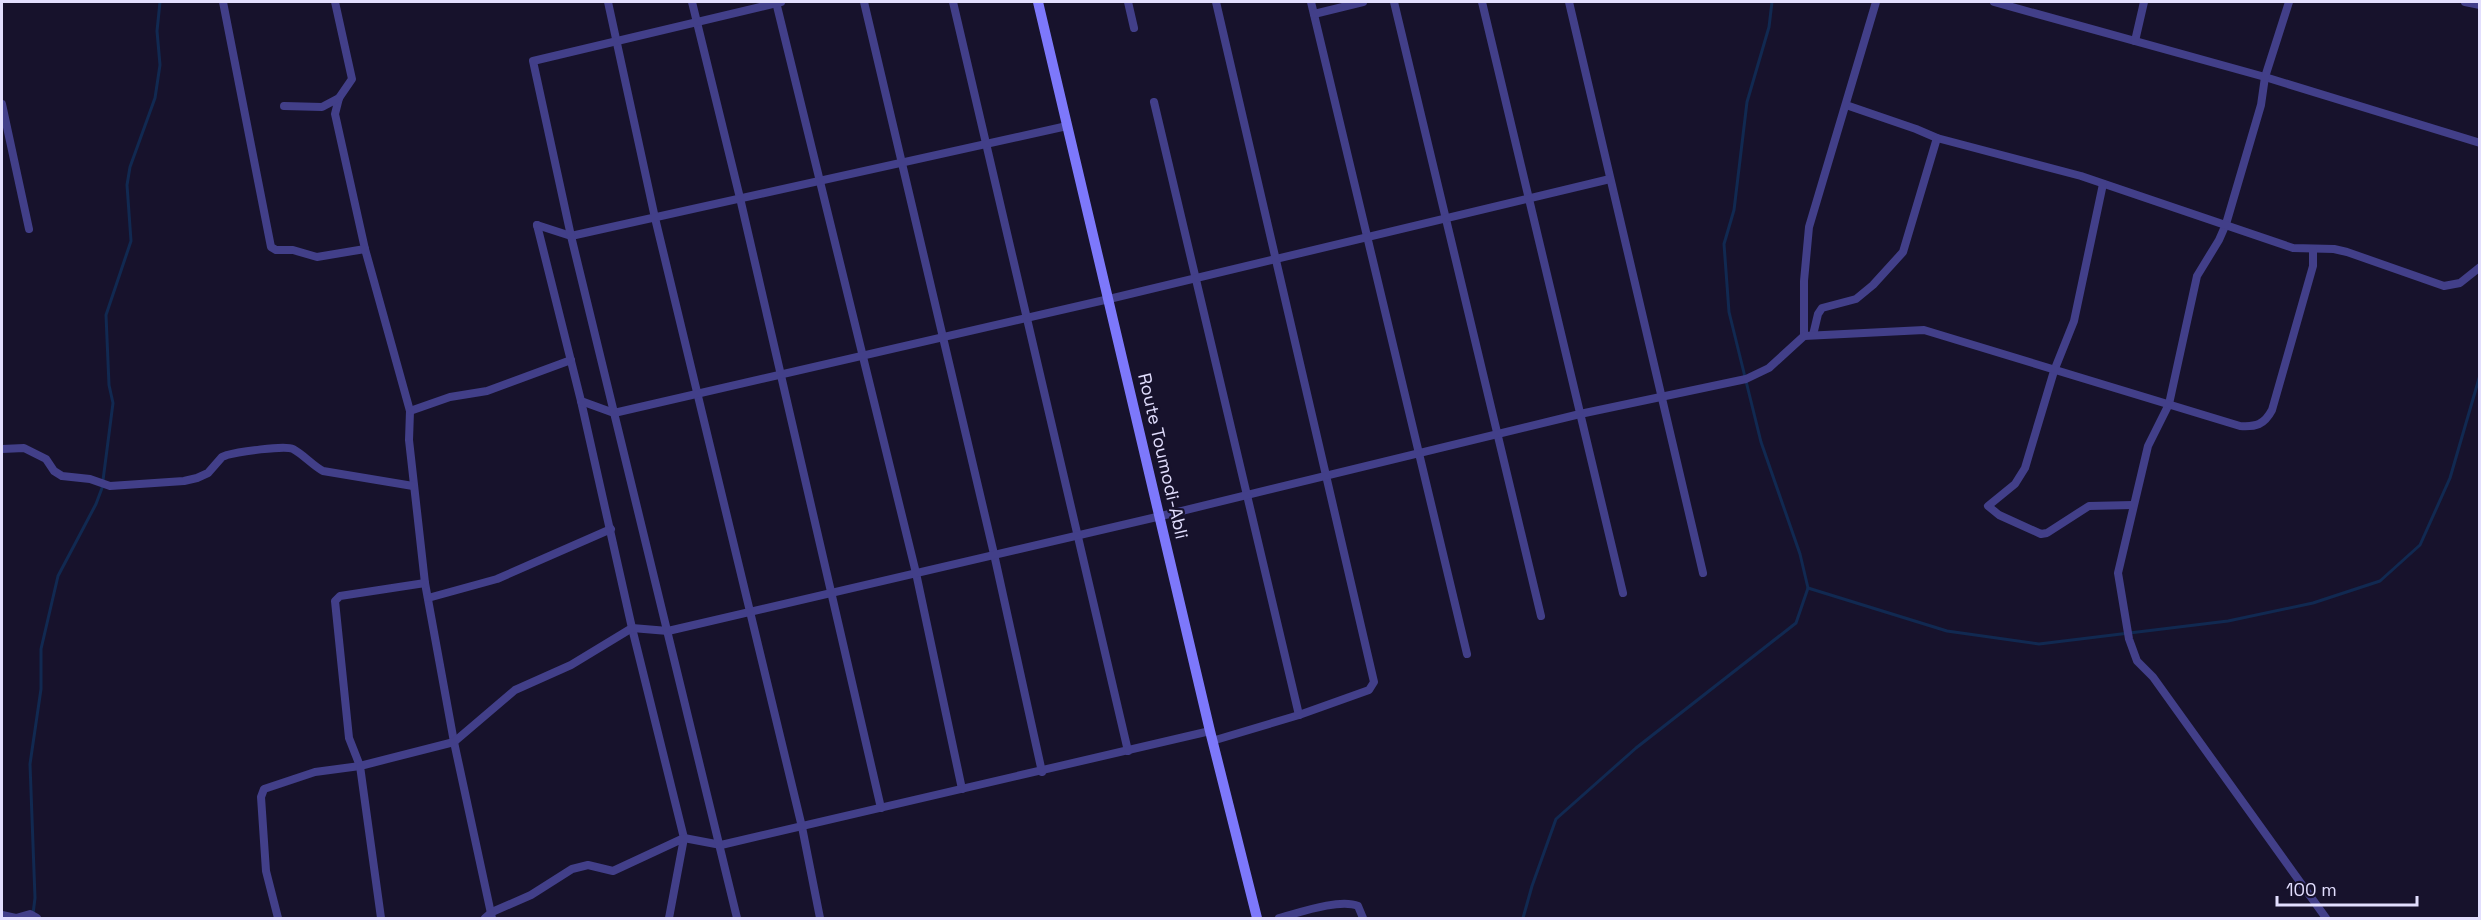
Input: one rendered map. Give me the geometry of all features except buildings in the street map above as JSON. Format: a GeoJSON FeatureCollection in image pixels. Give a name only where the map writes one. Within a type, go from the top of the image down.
{"type":"FeatureCollection","features":[{"type":"Feature","properties":{"kind":"street"},"geometry":{"type":"LineString","coordinates":[[223,2],[271,247],[276,250],[293,250],[317,257],[364,249]]}},
{"type":"Feature","properties":{"kind":"street"},"geometry":{"type":"LineString","coordinates":[[335,2],[352,79],[339,98],[335,114],[364,249],[410,411],[409,440],[413,486],[425,583],[454,742],[492,915]]}},
{"type":"Feature","properties":{"kind":"street"},"geometry":{"type":"LineString","coordinates":[[608,2],[655,218],[802,827],[820,918]]}},
{"type":"Feature","properties":{"kind":"street"},"geometry":{"type":"LineString","coordinates":[[692,2],[740,198],[881,808]]}},
{"type":"Feature","properties":{"kind":"street"},"geometry":{"type":"LineString","coordinates":[[737,918],[721,844],[571,236],[533,61],[778,2],[916,573],[962,789]]}},
{"type":"Feature","properties":{"kind":"street"},"geometry":{"type":"LineString","coordinates":[[864,2],[994,554],[1042,772]]}},
{"type":"Feature","properties":{"kind":"street"},"geometry":{"type":"LineString","coordinates":[[953,2],[1128,751]]}},
{"type":"Feature","properties":{"kind":"street","name":"Route Toumodi-Abli"},"geometry":{"type":"LineString","coordinates":[[1038,2],[1161,516],[1211,736],[1257,918]]}},
{"type":"Feature","properties":{"kind":"street"},"geometry":{"type":"LineString","coordinates":[[1128,2],[1134,28]]}},
{"type":"Feature","properties":{"kind":"street"},"geometry":{"type":"LineString","coordinates":[[485,918],[531,895],[572,869],[588,866],[614,872],[684,838],[721,844],[802,827],[1128,751],[1211,736],[1299,715],[1369,690],[1374,682],[1216,2]]}},
{"type":"Feature","properties":{"kind":"street"},"geometry":{"type":"LineString","coordinates":[[1311,2],[1467,654]]}},
{"type":"Feature","properties":{"kind":"street"},"geometry":{"type":"LineString","coordinates":[[1314,14],[1363,2]]}},
{"type":"Feature","properties":{"kind":"street"},"geometry":{"type":"LineString","coordinates":[[1394,2],[1541,616]]}},
{"type":"Feature","properties":{"kind":"street"},"geometry":{"type":"LineString","coordinates":[[1482,2],[1623,593]]}},
{"type":"Feature","properties":{"kind":"street"},"geometry":{"type":"LineString","coordinates":[[1569,2],[1703,573]]}},
{"type":"Feature","properties":{"kind":"street"},"geometry":{"type":"LineString","coordinates":[[1804,336],[1804,281],[1809,227],[1876,2]]}},
{"type":"Feature","properties":{"kind":"street"},"geometry":{"type":"LineString","coordinates":[[1994,2],[2265,77],[2480,143]]}},
{"type":"Feature","properties":{"kind":"street"},"geometry":{"type":"LineString","coordinates":[[2135,41],[2144,2]]}},
{"type":"Feature","properties":{"kind":"street"},"geometry":{"type":"LineString","coordinates":[[2289,2],[2265,77],[2261,105],[2226,224],[2197,276],[2169,404],[2148,446],[2118,573],[2127,628],[2136,658],[2256,819],[2326,918]]}},
{"type":"Feature","properties":{"kind":"street"},"geometry":{"type":"LineString","coordinates":[[2465,2],[2480,5]]}},
{"type":"Feature","properties":{"kind":"street"},"geometry":{"type":"LineString","coordinates":[[284,106],[322,106],[339,98]]}},
{"type":"Feature","properties":{"kind":"street"},"geometry":{"type":"LineString","coordinates":[[1154,102],[1299,715]]}},
{"type":"Feature","properties":{"kind":"street"},"geometry":{"type":"LineString","coordinates":[[2,104],[29,229]]}},
{"type":"Feature","properties":{"kind":"street"},"geometry":{"type":"LineString","coordinates":[[1846,105],[1936,138],[2103,184],[2293,248],[2334,249],[2347,252],[2444,286],[2460,284],[2480,267]]}},
{"type":"Feature","properties":{"kind":"street"},"geometry":{"type":"LineString","coordinates":[[669,918],[684,838],[537,225],[571,236],[1067,126]]}},
{"type":"Feature","properties":{"kind":"street"},"geometry":{"type":"LineString","coordinates":[[1813,335],[1818,314],[1822,308],[1856,299],[1903,252],[1936,138]]}},
{"type":"Feature","properties":{"kind":"street"},"geometry":{"type":"LineString","coordinates":[[581,401],[614,413],[1196,279],[1610,179]]}},
{"type":"Feature","properties":{"kind":"street"},"geometry":{"type":"LineString","coordinates":[[2103,184],[2074,321],[2054,371],[2021,476],[2006,492],[1989,503],[1988,507],[1999,515],[2041,534],[2047,533],[2090,506],[2133,505]]}},
{"type":"Feature","properties":{"kind":"street"},"geometry":{"type":"LineString","coordinates":[[278,918],[266,871],[261,797],[264,789],[315,772],[360,766],[454,742],[515,690],[571,665],[632,628],[668,631],[831,591],[1161,516],[1580,414],[1746,379],[1758,374],[1783,356],[1804,336],[1924,330],[2240,426],[2255,426],[2264,422],[2272,410],[2313,266],[2313,249]]}},
{"type":"Feature","properties":{"kind":"street"},"geometry":{"type":"LineString","coordinates":[[410,411],[450,397],[487,391],[571,360]]}},
{"type":"Feature","properties":{"kind":"street"},"geometry":{"type":"LineString","coordinates":[[2,449],[24,448],[46,459],[54,471],[62,476],[90,479],[110,486],[183,481],[208,473],[222,457],[227,455],[284,446],[293,449],[311,465],[323,471],[413,486]]}},
{"type":"Feature","properties":{"kind":"street"},"geometry":{"type":"LineString","coordinates":[[428,598],[497,579],[611,529]]}},
{"type":"Feature","properties":{"kind":"street"},"geometry":{"type":"LineString","coordinates":[[381,918],[360,766],[349,738],[335,601],[340,597],[425,583]]}},
{"type":"Feature","properties":{"kind":"street"},"geometry":{"type":"LineString","coordinates":[[1279,918],[1322,907],[1353,903],[1358,906],[1363,918]]}},
{"type":"Feature","properties":{"kind":"street"},"geometry":{"type":"LineString","coordinates":[[2,915],[13,918],[30,914],[37,918]]}},
{"type":"Feature","properties":{"kind":"waterway"},"geometry":{"type":"LineString","coordinates":[[33,914],[35,898],[30,764],[41,689],[41,649],[58,576],[102,488],[113,403],[109,385],[106,315],[131,241],[127,185],[130,167],[155,98],[160,65],[157,31],[160,2]]}},
{"type":"Feature","properties":{"kind":"waterway"},"geometry":{"type":"LineString","coordinates":[[1523,918],[1556,819],[1636,748],[1796,623],[1808,588],[1800,554],[1761,442],[1729,312],[1724,244],[1734,210],[1747,102],[1769,27],[1772,2]]}},
{"type":"Feature","properties":{"kind":"waterway"},"geometry":{"type":"LineString","coordinates":[[1808,588],[1947,631],[2039,644],[2228,621],[2313,603],[2380,581],[2420,545],[2450,478],[2480,375]]}}]}
